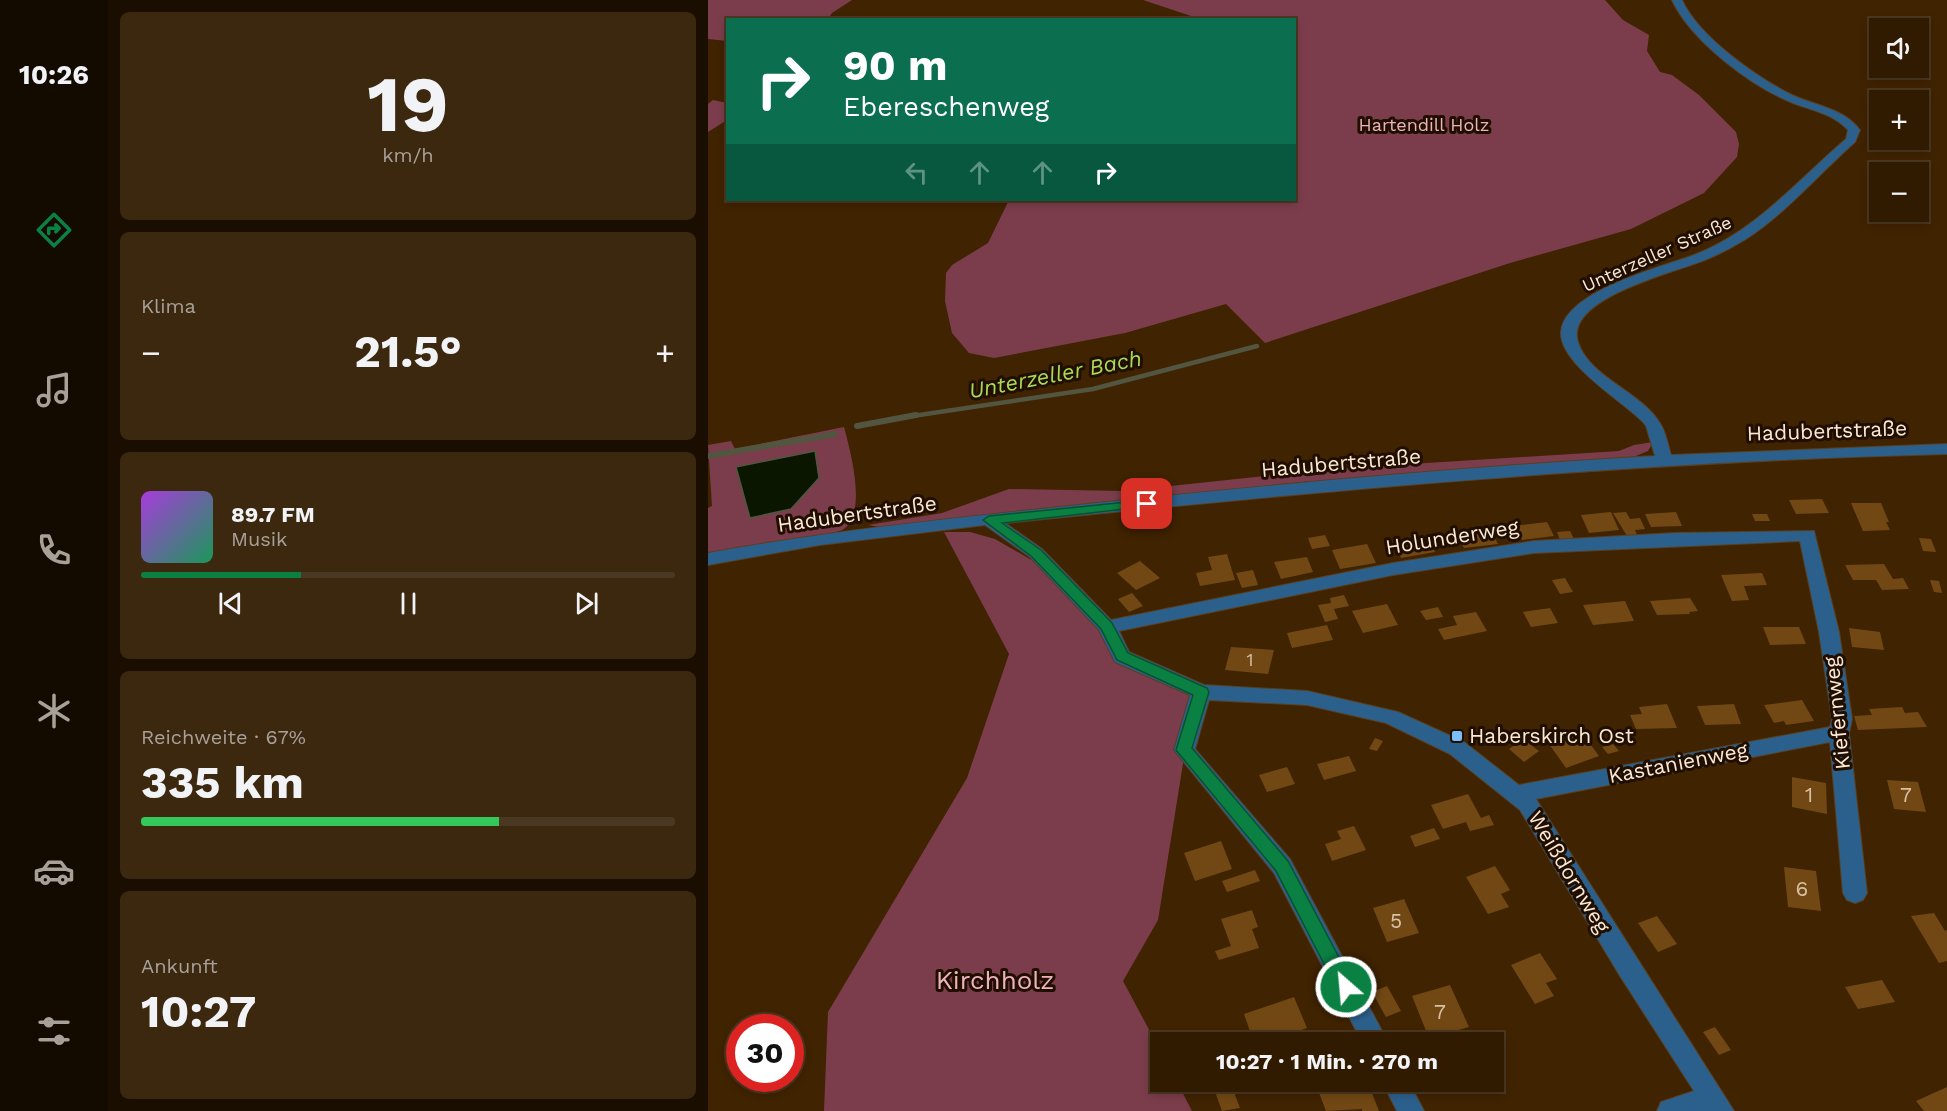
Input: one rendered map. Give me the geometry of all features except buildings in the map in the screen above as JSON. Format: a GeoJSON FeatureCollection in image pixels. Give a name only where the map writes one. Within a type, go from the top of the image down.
{"type":"FeatureCollection","features":[{"type":"Feature","properties":{"kind":"street","name":"Unterzeller Straße"},"geometry":{"type":"LineString","coordinates":[[1664,460],[1654,426],[1648,418],[1578,356],[1568,332],[1570,324],[1585,306],[1604,294],[1702,256],[1744,235],[1764,220],[1851,140],[1854,130],[1839,117],[1786,96],[1763,84],[1691,24],[1677,0]]}},
{"type":"Feature","properties":{"kind":"street","name":"Hadubertstraße"},"geometry":{"type":"LineString","coordinates":[[708,560],[848,536],[1406,479],[1664,460],[1947,449]]}},
{"type":"Feature","properties":{"kind":"street","name":"Weißdornweg"},"geometry":{"type":"LineString","coordinates":[[989,520],[1036,553],[1107,627],[1122,657],[1201,692],[1307,698],[1391,717],[1457,748],[1517,794],[1528,804],[1629,969],[1717,1104]]}},
{"type":"Feature","properties":{"kind":"street","name":"Holunderweg"},"geometry":{"type":"LineString","coordinates":[[1107,627],[1393,569],[1534,547],[1675,539],[1808,535]]}},
{"type":"Feature","properties":{"kind":"street","name":"Kiefernweg"},"geometry":{"type":"LineString","coordinates":[[1808,535],[1829,632],[1842,719],[1839,733],[1855,893]]}},
{"type":"Feature","properties":{"kind":"street"},"geometry":{"type":"LineString","coordinates":[[1201,692],[1184,750],[1282,866],[1370,1032]]}},
{"type":"Feature","properties":{"kind":"street","name":"Kastanienweg"},"geometry":{"type":"LineString","coordinates":[[1517,794],[1839,733]]}},
{"type":"Feature","properties":{"kind":"street"},"geometry":{"type":"LineString","coordinates":[[1401,1092],[1411,1111]]}},
{"type":"Feature","properties":{"kind":"street"},"geometry":{"type":"LineString","coordinates":[[1670,1111],[1717,1104]]}},
{"type":"Feature","properties":{"kind":"green space"},"geometry":{"type":"Polygon","coordinates":[[[708,0],[852,0],[832,13],[829,18],[726,18],[726,41],[708,39],[708,0]]]}},
{"type":"Feature","properties":{"kind":"green space","name":"Hartendill Holz"},"geometry":{"type":"Polygon","coordinates":[[[1143,0],[1605,0],[1623,20],[1649,35],[1647,51],[1660,72],[1672,75],[1699,95],[1736,132],[1739,144],[1737,157],[1704,193],[1631,229],[1510,263],[1265,343],[1226,304],[1125,333],[994,358],[969,353],[952,333],[945,301],[946,273],[952,265],[988,243],[1009,201],[1296,201],[1296,18],[1197,18],[1143,0]]]}},
{"type":"Feature","properties":{"kind":"green space"},"geometry":{"type":"Polygon","coordinates":[[[713,100],[726,103],[726,121],[708,132],[708,104],[713,100]]]}},
{"type":"Feature","properties":{"kind":"green space"},"geometry":{"type":"Polygon","coordinates":[[[844,427],[855,479],[855,508],[852,519],[844,529],[835,532],[708,555],[708,508],[712,506],[708,445],[731,441],[735,449],[844,427]],[[815,451],[736,467],[819,478],[815,451]]]}},
{"type":"Feature","properties":{"kind":"green space"},"geometry":{"type":"Polygon","coordinates":[[[1653,442],[1648,451],[1631,458],[1302,482],[879,527],[868,525],[942,513],[1009,489],[1123,491],[1331,469],[1619,451],[1634,445],[1653,442]]]}},
{"type":"Feature","properties":{"kind":"green space","name":"Kirchholz"},"geometry":{"type":"Polygon","coordinates":[[[944,532],[970,532],[995,539],[1035,562],[1100,631],[1116,661],[1194,695],[1158,920],[1123,981],[1150,1032],[1150,1092],[1182,1092],[1192,1111],[824,1111],[828,1012],[967,778],[1009,654],[944,532]]]}},
{"type":"Feature","properties":{"kind":"shaded area"},"geometry":{"type":"Polygon","coordinates":[[[815,451],[819,478],[791,509],[750,518],[736,467],[815,451]]]}},
{"type":"Feature","properties":{"kind":"waterway","name":"Unterzeller Bach"},"geometry":{"type":"LineString","coordinates":[[906,417],[1093,389],[1257,346]]}},
{"type":"Feature","properties":{"kind":"waterway","name":"Unterzeller Bach"},"geometry":{"type":"LineString","coordinates":[[857,426],[916,415]]}},
{"type":"Feature","properties":{"kind":"waterway","name":"Unterzeller Bach"},"geometry":{"type":"LineString","coordinates":[[708,456],[835,434]]}},
{"type":"Feature","properties":{"kind":"place","name":"Haberskirch Ost"},"geometry":{"type":"Point","coordinates":[1457,736]}},
{"type":"Feature","properties":{"kind":"route"},"geometry":{"type":"LineString","coordinates":[[1147,504],[989,520],[1036,553],[1107,627],[1122,657],[1201,692],[1184,750],[1282,866],[1346,987]]}}]}
